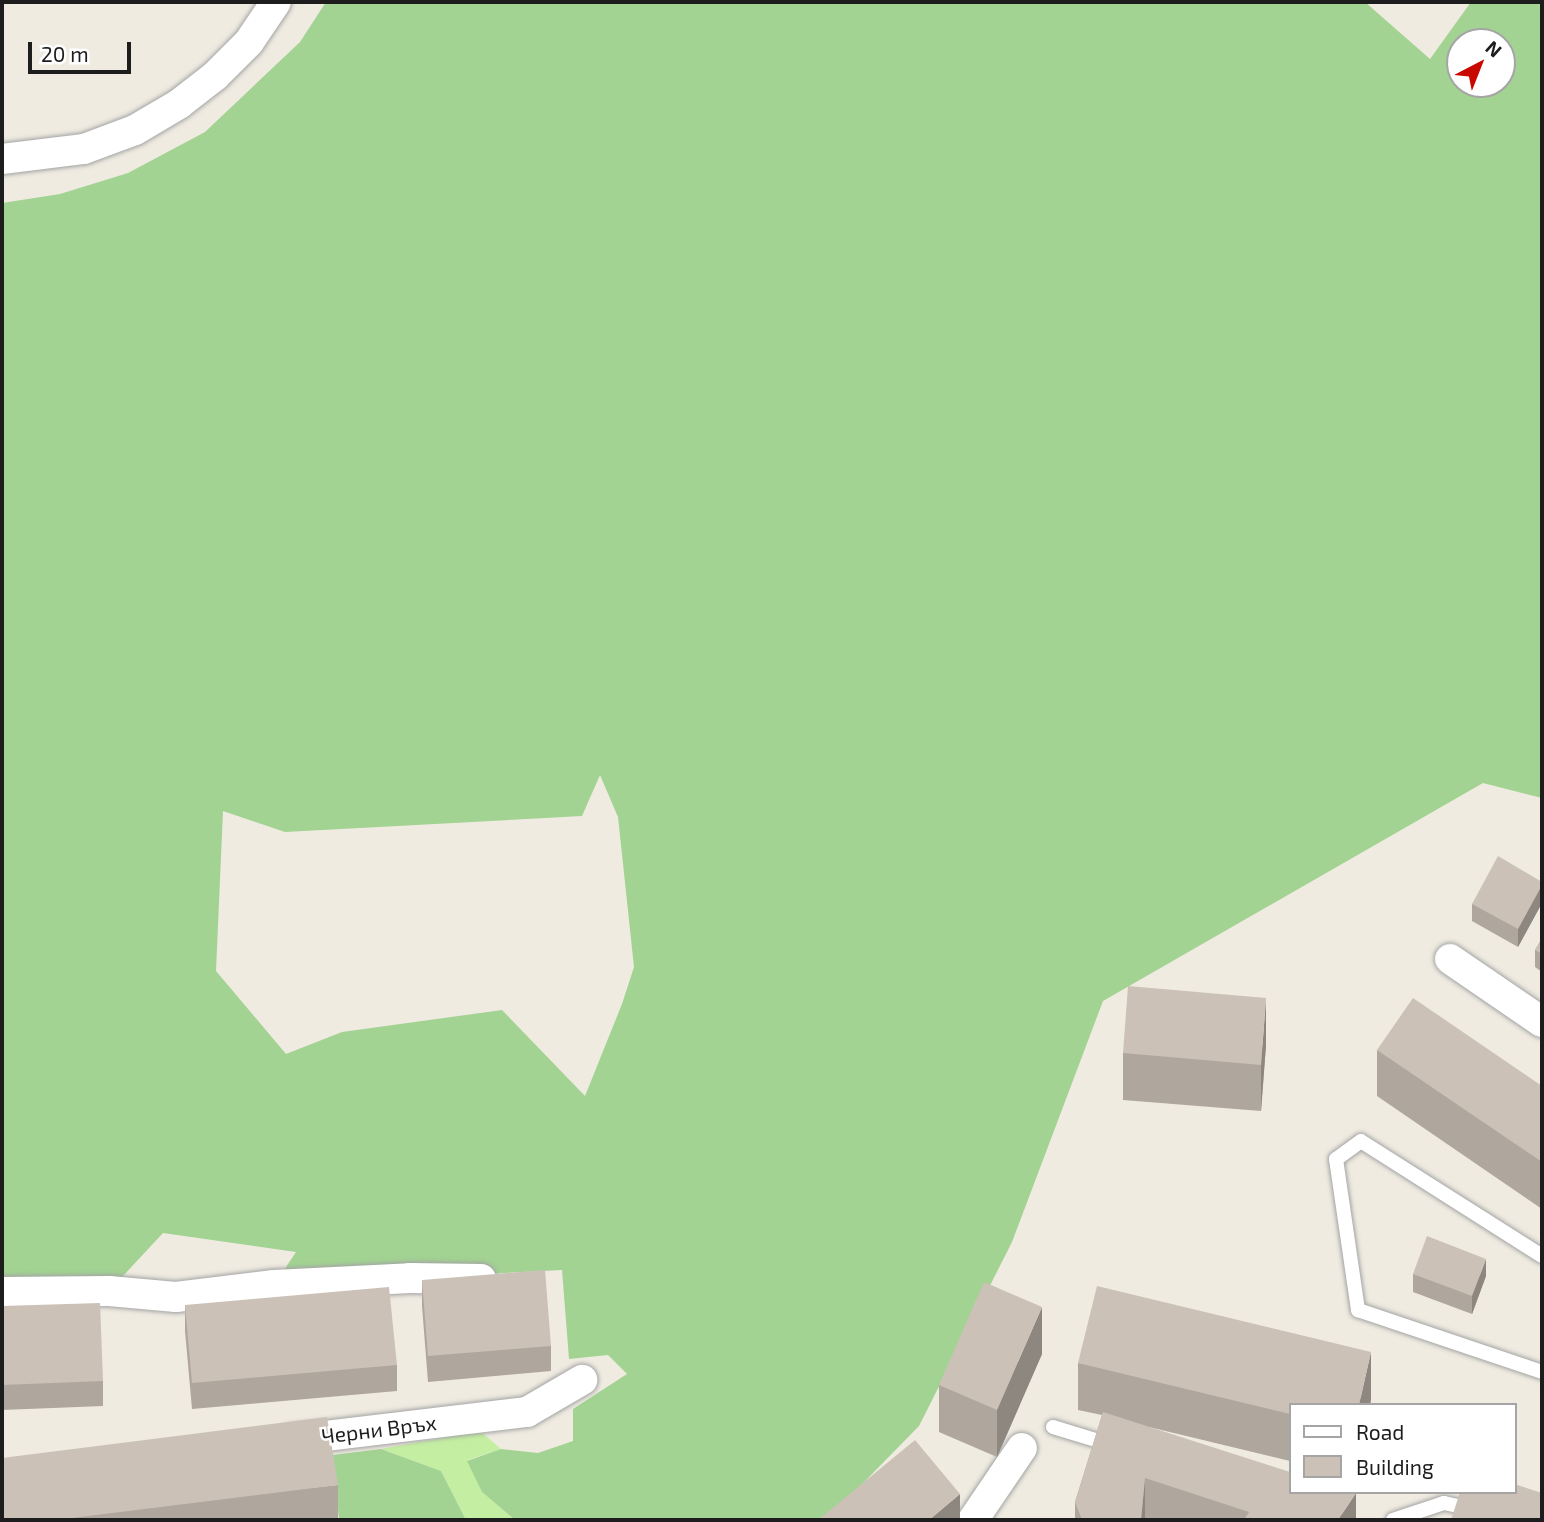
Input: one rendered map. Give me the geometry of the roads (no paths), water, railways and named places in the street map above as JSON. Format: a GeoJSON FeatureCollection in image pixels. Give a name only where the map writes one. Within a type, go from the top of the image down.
{"type":"FeatureCollection","features":[{"type":"Feature","properties":{"kind":"street"},"geometry":{"type":"LineString","coordinates":[[2,159],[84,149],[135,130],[179,104],[215,76],[249,42],[276,2]]}},
{"type":"Feature","properties":{"kind":"street"},"geometry":{"type":"LineString","coordinates":[[1450,959],[1542,1022]]}},
{"type":"Feature","properties":{"kind":"street"},"geometry":{"type":"LineString","coordinates":[[2,1292],[109,1291],[176,1297],[274,1285],[410,1279],[513,1279]]}},
{"type":"Feature","properties":{"kind":"street","name":"Черни Връх"},"geometry":{"type":"LineString","coordinates":[[265,1443],[527,1412],[582,1380]]}},
{"type":"Feature","properties":{"kind":"street"},"geometry":{"type":"LineString","coordinates":[[973,1520],[1022,1448]]}},
{"type":"Feature","properties":{"kind":"lane"},"geometry":{"type":"LineString","coordinates":[[1542,1256],[1361,1140],[1336,1159],[1358,1310],[1542,1372]]}},
{"type":"Feature","properties":{"kind":"lane"},"geometry":{"type":"LineString","coordinates":[[1053,1427],[1133,1451]]}},
{"type":"Feature","properties":{"kind":"lane"},"geometry":{"type":"LineString","coordinates":[[1393,1520],[1444,1503],[1493,1513]]}}]}
